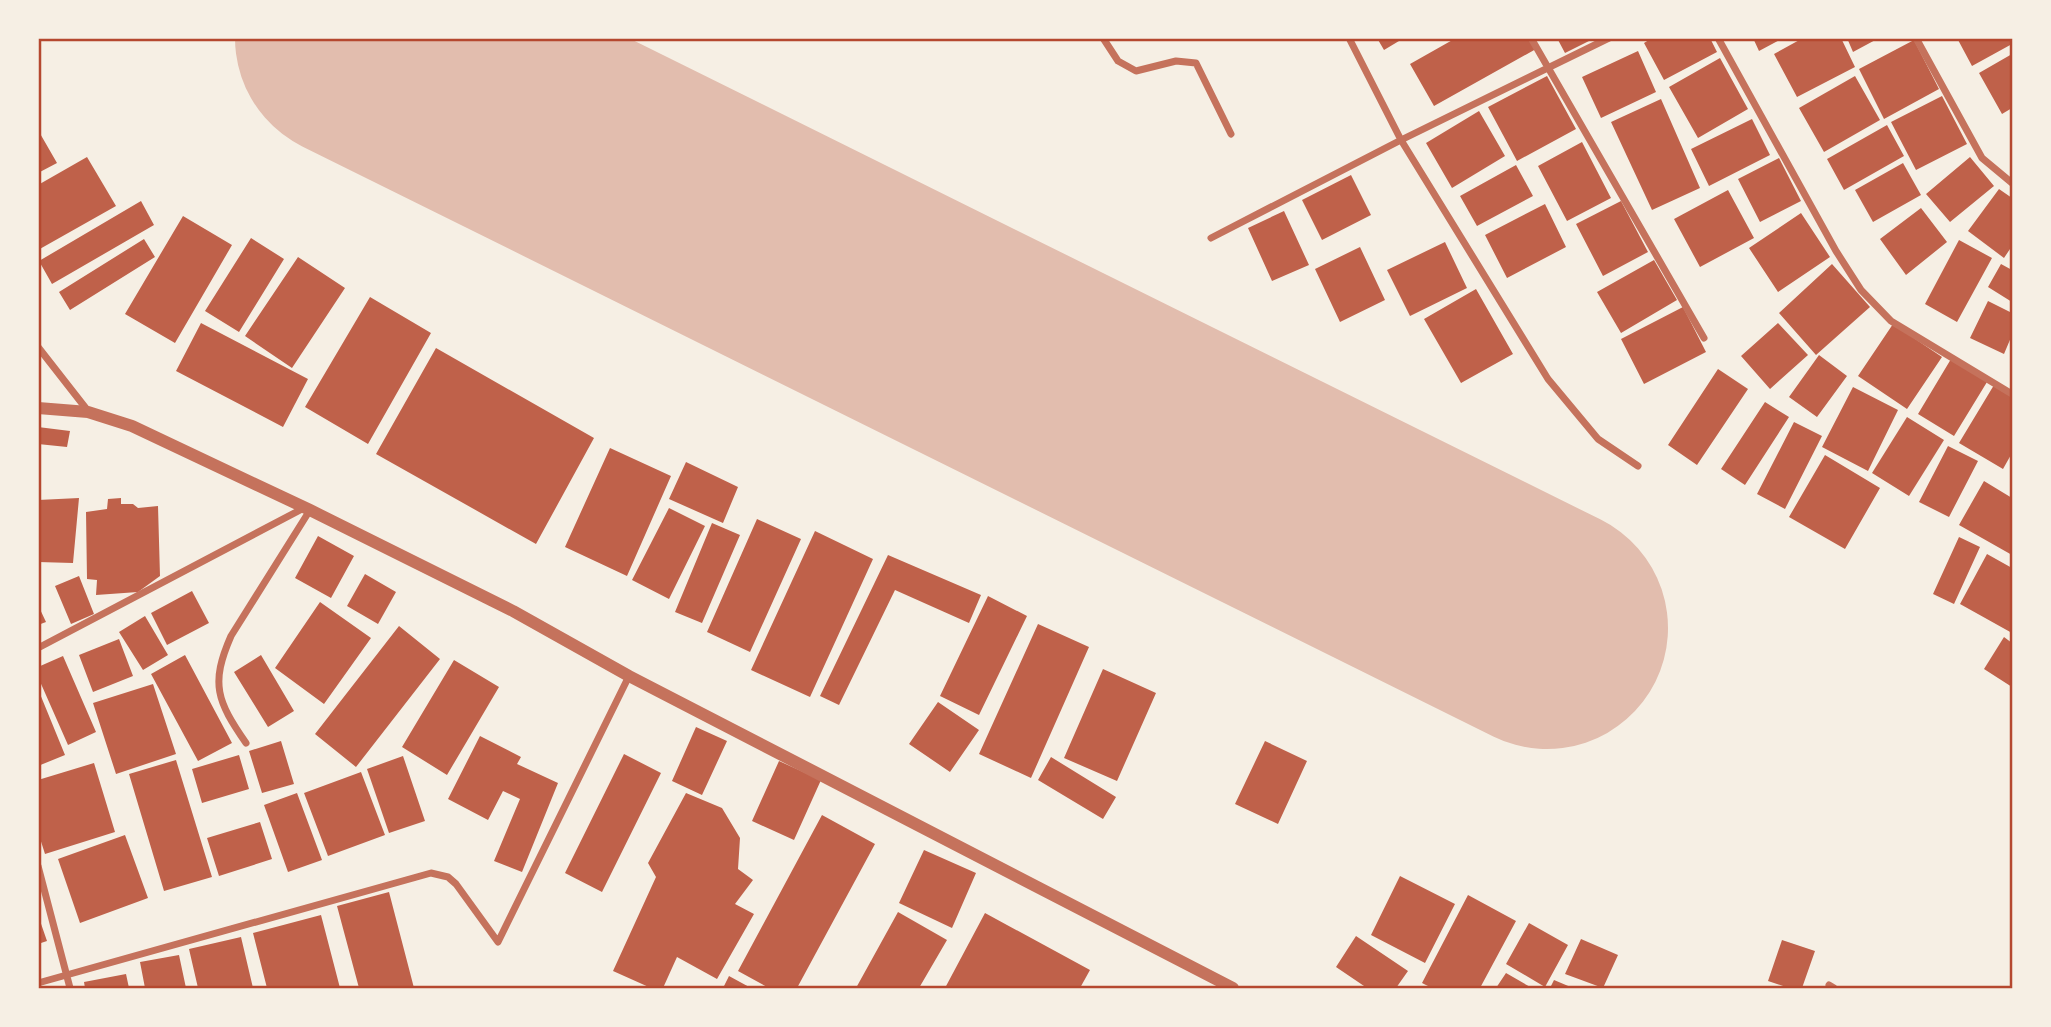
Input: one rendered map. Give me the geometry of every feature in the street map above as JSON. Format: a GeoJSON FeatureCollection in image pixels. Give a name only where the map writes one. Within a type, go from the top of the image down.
{"type":"FeatureCollection","features":[{"type":"Feature","properties":{"kind":"street"},"geometry":{"type":"LineString","coordinates":[[1103,38],[1118,61],[1136,71],[1177,61],[1196,63],[1231,134]]}},
{"type":"Feature","properties":{"kind":"street"},"geometry":{"type":"LineString","coordinates":[[1349,38],[1401,140],[1548,379],[1598,439],[1638,466]]}},
{"type":"Feature","properties":{"kind":"street"},"geometry":{"type":"LineString","coordinates":[[1531,38],[1704,338]]}},
{"type":"Feature","properties":{"kind":"street"},"geometry":{"type":"LineString","coordinates":[[1211,238],[1401,140],[1609,38]]}},
{"type":"Feature","properties":{"kind":"street"},"geometry":{"type":"LineString","coordinates":[[1718,38],[1836,251],[1861,290],[1891,321],[2012,394]]}},
{"type":"Feature","properties":{"kind":"street"},"geometry":{"type":"LineString","coordinates":[[1916,38],[1982,158],[2012,183]]}},
{"type":"Feature","properties":{"kind":"street"},"geometry":{"type":"LineString","coordinates":[[38,347],[88,412]]}},
{"type":"Feature","properties":{"kind":"street"},"geometry":{"type":"LineString","coordinates":[[38,408],[88,412],[132,426],[307,509],[513,611],[629,676],[1233,989]]}},
{"type":"Feature","properties":{"kind":"street"},"geometry":{"type":"LineString","coordinates":[[38,648],[307,509]]}},
{"type":"Feature","properties":{"kind":"street"},"geometry":{"type":"LineString","coordinates":[[246,743],[224,711],[218,691],[217,674],[231,636],[307,509]]}},
{"type":"Feature","properties":{"kind":"street"},"geometry":{"type":"LineString","coordinates":[[38,983],[431,873],[448,877],[456,884],[498,942],[629,676]]}},
{"type":"Feature","properties":{"kind":"street"},"geometry":{"type":"LineString","coordinates":[[38,866],[70,989]]}},
{"type":"Feature","properties":{"kind":"building"},"geometry":{"type":"Polygon","coordinates":[[[1377,38],[1404,38],[1384,50],[1377,38]]]}},
{"type":"Feature","properties":{"kind":"building"},"geometry":{"type":"Polygon","coordinates":[[[1456,38],[1530,38],[1536,49],[1434,106],[1410,64],[1456,38]]]}},
{"type":"Feature","properties":{"kind":"building"},"geometry":{"type":"Polygon","coordinates":[[[1557,38],[1595,38],[1565,53],[1557,38]]]}},
{"type":"Feature","properties":{"kind":"building"},"geometry":{"type":"Polygon","coordinates":[[[1652,38],[1710,38],[1717,52],[1664,80],[1644,43],[1652,38]]]}},
{"type":"Feature","properties":{"kind":"building"},"geometry":{"type":"Polygon","coordinates":[[[1753,38],[1783,38],[1759,51],[1753,38]]]}},
{"type":"Feature","properties":{"kind":"building"},"geometry":{"type":"Polygon","coordinates":[[[1803,38],[1841,38],[1855,67],[1797,97],[1774,54],[1803,38]]]}},
{"type":"Feature","properties":{"kind":"building"},"geometry":{"type":"Polygon","coordinates":[[[1847,38],[1879,38],[1853,52],[1847,38]]]}},
{"type":"Feature","properties":{"kind":"building"},"geometry":{"type":"Polygon","coordinates":[[[1957,38],[2012,38],[2012,44],[1972,66],[1957,38]]]}},
{"type":"Feature","properties":{"kind":"building"},"geometry":{"type":"Polygon","coordinates":[[[1914,40],[1939,89],[1884,119],[1859,69],[1914,40]]]}},
{"type":"Feature","properties":{"kind":"building"},"geometry":{"type":"Polygon","coordinates":[[[1638,51],[1656,92],[1601,118],[1582,77],[1638,51]]]}},
{"type":"Feature","properties":{"kind":"building"},"geometry":{"type":"Polygon","coordinates":[[[2012,54],[2012,108],[2002,114],[1979,73],[2012,54]]]}},
{"type":"Feature","properties":{"kind":"building"},"geometry":{"type":"Polygon","coordinates":[[[1720,58],[1748,109],[1698,138],[1669,87],[1720,58]]]}},
{"type":"Feature","properties":{"kind":"building"},"geometry":{"type":"Polygon","coordinates":[[[1547,76],[1576,129],[1517,161],[1488,107],[1547,76]]]}},
{"type":"Feature","properties":{"kind":"building"},"geometry":{"type":"Polygon","coordinates":[[[1855,76],[1880,120],[1824,152],[1799,108],[1855,76]]]}},
{"type":"Feature","properties":{"kind":"building"},"geometry":{"type":"Polygon","coordinates":[[[1942,96],[1967,144],[1916,170],[1891,122],[1942,96]]]}},
{"type":"Feature","properties":{"kind":"building"},"geometry":{"type":"Polygon","coordinates":[[[1661,99],[1700,188],[1652,210],[1611,122],[1661,99]]]}},
{"type":"Feature","properties":{"kind":"building"},"geometry":{"type":"Polygon","coordinates":[[[1479,111],[1505,156],[1452,188],[1426,143],[1479,111]]]}},
{"type":"Feature","properties":{"kind":"building"},"geometry":{"type":"Polygon","coordinates":[[[1752,119],[1770,155],[1709,186],[1691,149],[1752,119]]]}},
{"type":"Feature","properties":{"kind":"building"},"geometry":{"type":"Polygon","coordinates":[[[1887,125],[1904,156],[1844,190],[1827,159],[1887,125]]]}},
{"type":"Feature","properties":{"kind":"building"},"geometry":{"type":"Polygon","coordinates":[[[38,130],[57,163],[38,173],[38,130]]]}},
{"type":"Feature","properties":{"kind":"building"},"geometry":{"type":"Polygon","coordinates":[[[1582,142],[1611,198],[1567,221],[1538,166],[1582,142]]]}},
{"type":"Feature","properties":{"kind":"building"},"geometry":{"type":"Polygon","coordinates":[[[87,157],[116,206],[38,250],[38,185],[87,157]]]}},
{"type":"Feature","properties":{"kind":"building"},"geometry":{"type":"Polygon","coordinates":[[[1970,157],[1994,186],[1950,222],[1926,194],[1970,157]]]}},
{"type":"Feature","properties":{"kind":"building"},"geometry":{"type":"Polygon","coordinates":[[[1779,158],[1801,201],[1760,222],[1738,179],[1779,158]]]}},
{"type":"Feature","properties":{"kind":"building"},"geometry":{"type":"Polygon","coordinates":[[[1903,163],[1921,195],[1873,222],[1855,190],[1903,163]]]}},
{"type":"Feature","properties":{"kind":"building"},"geometry":{"type":"Polygon","coordinates":[[[1516,165],[1533,196],[1477,226],[1460,196],[1516,165]]]}},
{"type":"Feature","properties":{"kind":"building"},"geometry":{"type":"Polygon","coordinates":[[[1351,175],[1371,215],[1322,240],[1302,200],[1351,175]]]}},
{"type":"Feature","properties":{"kind":"building"},"geometry":{"type":"Polygon","coordinates":[[[1999,189],[2012,198],[2012,246],[2004,258],[1968,231],[1999,189]]]}},
{"type":"Feature","properties":{"kind":"building"},"geometry":{"type":"Polygon","coordinates":[[[1728,190],[1754,238],[1700,267],[1674,219],[1728,190]]]}},
{"type":"Feature","properties":{"kind":"building"},"geometry":{"type":"Polygon","coordinates":[[[141,201],[154,225],[52,284],[39,261],[141,201]]]}},
{"type":"Feature","properties":{"kind":"building"},"geometry":{"type":"Polygon","coordinates":[[[1621,201],[1648,252],[1603,276],[1576,224],[1621,201]]]}},
{"type":"Feature","properties":{"kind":"building"},"geometry":{"type":"Polygon","coordinates":[[[1545,204],[1566,247],[1507,278],[1485,235],[1545,204]]]}},
{"type":"Feature","properties":{"kind":"building"},"geometry":{"type":"Polygon","coordinates":[[[1921,208],[1947,242],[1906,275],[1880,239],[1921,208]]]}},
{"type":"Feature","properties":{"kind":"building"},"geometry":{"type":"Polygon","coordinates":[[[1284,211],[1309,265],[1272,281],[1248,228],[1284,211]]]}},
{"type":"Feature","properties":{"kind":"building"},"geometry":{"type":"Polygon","coordinates":[[[1801,213],[1830,257],[1778,292],[1749,248],[1801,213]]]}},
{"type":"Feature","properties":{"kind":"building"},"geometry":{"type":"Polygon","coordinates":[[[183,216],[232,245],[175,343],[125,314],[183,216]]]}},
{"type":"Feature","properties":{"kind":"building"},"geometry":{"type":"Polygon","coordinates":[[[251,238],[284,259],[239,332],[205,311],[251,238]]]}},
{"type":"Feature","properties":{"kind":"building"},"geometry":{"type":"Polygon","coordinates":[[[144,239],[155,257],[70,310],[59,292],[144,239]]]}},
{"type":"Feature","properties":{"kind":"building"},"geometry":{"type":"Polygon","coordinates":[[[1959,240],[1992,258],[1957,322],[1925,304],[1959,240]]]}},
{"type":"Feature","properties":{"kind":"building"},"geometry":{"type":"Polygon","coordinates":[[[1445,242],[1467,288],[1410,316],[1387,270],[1445,242]]]}},
{"type":"Feature","properties":{"kind":"building"},"geometry":{"type":"Polygon","coordinates":[[[1360,247],[1385,300],[1340,322],[1315,269],[1360,247]]]}},
{"type":"Feature","properties":{"kind":"building"},"geometry":{"type":"Polygon","coordinates":[[[298,257],[345,288],[292,368],[245,336],[298,257]]]}},
{"type":"Feature","properties":{"kind":"building"},"geometry":{"type":"Polygon","coordinates":[[[1654,260],[1677,300],[1621,333],[1597,292],[1654,260]]]}},
{"type":"Feature","properties":{"kind":"building"},"geometry":{"type":"Polygon","coordinates":[[[1832,264],[1870,307],[1816,355],[1779,313],[1832,264]]]}},
{"type":"Feature","properties":{"kind":"building"},"geometry":{"type":"Polygon","coordinates":[[[2001,264],[2012,270],[2012,302],[1988,287],[2001,264]]]}},
{"type":"Feature","properties":{"kind":"building"},"geometry":{"type":"Polygon","coordinates":[[[1476,289],[1513,354],[1461,383],[1424,319],[1476,289]]]}},
{"type":"Feature","properties":{"kind":"building"},"geometry":{"type":"Polygon","coordinates":[[[370,297],[431,333],[368,444],[305,407],[370,297]]]}},
{"type":"Feature","properties":{"kind":"building"},"geometry":{"type":"Polygon","coordinates":[[[1988,301],[2012,313],[2012,335],[2004,354],[1970,338],[1988,301]]]}},
{"type":"Feature","properties":{"kind":"building"},"geometry":{"type":"Polygon","coordinates":[[[1683,307],[1706,352],[1644,384],[1621,339],[1683,307]]]}},
{"type":"Feature","properties":{"kind":"building"},"geometry":{"type":"Polygon","coordinates":[[[201,323],[308,379],[283,427],[176,371],[201,323]]]}},
{"type":"Feature","properties":{"kind":"building"},"geometry":{"type":"Polygon","coordinates":[[[1778,323],[1808,355],[1770,389],[1741,356],[1778,323]]]}},
{"type":"Feature","properties":{"kind":"building"},"geometry":{"type":"Polygon","coordinates":[[[1893,324],[1942,357],[1907,409],[1858,376],[1893,324]]]}},
{"type":"Feature","properties":{"kind":"building"},"geometry":{"type":"Polygon","coordinates":[[[436,348],[594,438],[536,544],[376,454],[436,348]]]}},
{"type":"Feature","properties":{"kind":"building"},"geometry":{"type":"Polygon","coordinates":[[[1819,355],[1847,376],[1817,417],[1789,397],[1819,355]]]}},
{"type":"Feature","properties":{"kind":"building"},"geometry":{"type":"Polygon","coordinates":[[[1951,359],[1987,382],[1954,436],[1918,414],[1951,359]]]}},
{"type":"Feature","properties":{"kind":"building"},"geometry":{"type":"Polygon","coordinates":[[[1718,369],[1748,389],[1697,465],[1668,445],[1718,369]]]}},
{"type":"Feature","properties":{"kind":"building"},"geometry":{"type":"Polygon","coordinates":[[[1994,385],[2012,396],[2012,453],[2003,469],[1959,443],[1994,385]]]}},
{"type":"Feature","properties":{"kind":"building"},"geometry":{"type":"Polygon","coordinates":[[[1853,387],[1898,410],[1868,471],[1822,447],[1853,387]]]}},
{"type":"Feature","properties":{"kind":"building"},"geometry":{"type":"Polygon","coordinates":[[[1765,402],[1789,417],[1745,485],[1721,469],[1765,402]]]}},
{"type":"Feature","properties":{"kind":"building"},"geometry":{"type":"Polygon","coordinates":[[[1907,417],[1944,440],[1909,496],[1872,473],[1907,417]]]}},
{"type":"Feature","properties":{"kind":"building"},"geometry":{"type":"Polygon","coordinates":[[[1794,422],[1822,436],[1785,509],[1757,494],[1794,422]]]}},
{"type":"Feature","properties":{"kind":"building"},"geometry":{"type":"Polygon","coordinates":[[[38,427],[70,431],[67,447],[38,444],[38,427]]]}},
{"type":"Feature","properties":{"kind":"building"},"geometry":{"type":"Polygon","coordinates":[[[1948,446],[1978,461],[1949,517],[1919,502],[1948,446]]]}},
{"type":"Feature","properties":{"kind":"building"},"geometry":{"type":"Polygon","coordinates":[[[610,448],[671,476],[627,576],[565,547],[610,448]]]}},
{"type":"Feature","properties":{"kind":"building"},"geometry":{"type":"Polygon","coordinates":[[[1825,455],[1880,488],[1845,549],[1789,517],[1825,455]]]}},
{"type":"Feature","properties":{"kind":"building"},"geometry":{"type":"Polygon","coordinates":[[[686,462],[738,487],[723,523],[669,499],[686,462]]]}},
{"type":"Feature","properties":{"kind":"building"},"geometry":{"type":"Polygon","coordinates":[[[1984,481],[2012,498],[2012,555],[1959,525],[1984,481]]]}},
{"type":"Feature","properties":{"kind":"building"},"geometry":{"type":"Polygon","coordinates":[[[79,498],[73,563],[38,562],[38,500],[79,498]]]}},
{"type":"Feature","properties":{"kind":"building"},"geometry":{"type":"Polygon","coordinates":[[[121,498],[121,504],[133,504],[138,508],[158,506],[160,576],[138,592],[96,595],[97,580],[87,579],[86,512],[107,509],[108,499],[121,498]]]}},
{"type":"Feature","properties":{"kind":"building"},"geometry":{"type":"Polygon","coordinates":[[[669,508],[705,526],[669,599],[632,580],[669,508]]]}},
{"type":"Feature","properties":{"kind":"building"},"geometry":{"type":"Polygon","coordinates":[[[757,519],[801,539],[750,652],[707,632],[757,519]]]}},
{"type":"Feature","properties":{"kind":"building"},"geometry":{"type":"Polygon","coordinates":[[[712,523],[740,535],[702,623],[675,612],[712,523]]]}},
{"type":"Feature","properties":{"kind":"building"},"geometry":{"type":"Polygon","coordinates":[[[815,531],[873,559],[810,697],[751,670],[815,531]]]}},
{"type":"Feature","properties":{"kind":"building"},"geometry":{"type":"Polygon","coordinates":[[[318,536],[354,556],[331,598],[295,578],[318,536]]]}},
{"type":"Feature","properties":{"kind":"building"},"geometry":{"type":"Polygon","coordinates":[[[1959,537],[1980,547],[1954,604],[1933,594],[1959,537]]]}},
{"type":"Feature","properties":{"kind":"building"},"geometry":{"type":"Polygon","coordinates":[[[1987,554],[2012,568],[2012,633],[1960,604],[1987,554]]]}},
{"type":"Feature","properties":{"kind":"building"},"geometry":{"type":"Polygon","coordinates":[[[888,555],[981,595],[969,623],[895,590],[839,705],[820,696],[888,555]]]}},
{"type":"Feature","properties":{"kind":"building"},"geometry":{"type":"Polygon","coordinates":[[[365,574],[396,592],[378,624],[347,606],[365,574]]]}},
{"type":"Feature","properties":{"kind":"building"},"geometry":{"type":"Polygon","coordinates":[[[79,576],[94,614],[71,624],[55,586],[79,576]]]}},
{"type":"Feature","properties":{"kind":"building"},"geometry":{"type":"Polygon","coordinates":[[[192,591],[209,623],[167,645],[151,613],[192,591]]]}},
{"type":"Feature","properties":{"kind":"building"},"geometry":{"type":"Polygon","coordinates":[[[988,596],[1027,616],[979,715],[940,696],[988,596]]]}},
{"type":"Feature","properties":{"kind":"building"},"geometry":{"type":"Polygon","coordinates":[[[320,602],[371,638],[324,704],[275,668],[320,602]]]}},
{"type":"Feature","properties":{"kind":"building"},"geometry":{"type":"Polygon","coordinates":[[[38,605],[46,622],[38,625],[38,605]]]}},
{"type":"Feature","properties":{"kind":"building"},"geometry":{"type":"Polygon","coordinates":[[[145,616],[168,655],[143,670],[119,632],[145,616]]]}},
{"type":"Feature","properties":{"kind":"building"},"geometry":{"type":"Polygon","coordinates":[[[1038,624],[1089,647],[1031,778],[979,754],[1038,624]]]}},
{"type":"Feature","properties":{"kind":"building"},"geometry":{"type":"Polygon","coordinates":[[[399,626],[440,659],[356,767],[315,734],[399,626]]]}},
{"type":"Feature","properties":{"kind":"building"},"geometry":{"type":"Polygon","coordinates":[[[2004,637],[2012,643],[2012,687],[1984,669],[2004,637]]]}},
{"type":"Feature","properties":{"kind":"building"},"geometry":{"type":"Polygon","coordinates":[[[119,639],[133,676],[93,692],[79,655],[119,639]]]}},
{"type":"Feature","properties":{"kind":"building"},"geometry":{"type":"Polygon","coordinates":[[[185,655],[232,743],[198,761],[151,674],[185,655]]]}},
{"type":"Feature","properties":{"kind":"building"},"geometry":{"type":"Polygon","coordinates":[[[261,655],[294,711],[268,727],[234,672],[261,655]]]}},
{"type":"Feature","properties":{"kind":"building"},"geometry":{"type":"Polygon","coordinates":[[[63,656],[96,732],[68,745],[38,677],[38,667],[63,656]]]}},
{"type":"Feature","properties":{"kind":"building"},"geometry":{"type":"Polygon","coordinates":[[[454,660],[499,687],[447,775],[402,747],[454,660]]]}},
{"type":"Feature","properties":{"kind":"building"},"geometry":{"type":"Polygon","coordinates":[[[1103,669],[1156,693],[1117,781],[1064,758],[1103,669]]]}},
{"type":"Feature","properties":{"kind":"building"},"geometry":{"type":"Polygon","coordinates":[[[153,684],[176,754],[116,774],[93,703],[153,684]]]}},
{"type":"Feature","properties":{"kind":"building"},"geometry":{"type":"Polygon","coordinates":[[[38,689],[65,755],[38,766],[38,689]]]}},
{"type":"Feature","properties":{"kind":"building"},"geometry":{"type":"Polygon","coordinates":[[[938,702],[979,730],[950,772],[909,744],[938,702]]]}},
{"type":"Feature","properties":{"kind":"building"},"geometry":{"type":"Polygon","coordinates":[[[696,727],[727,741],[702,795],[672,781],[696,727]]]}},
{"type":"Feature","properties":{"kind":"building"},"geometry":{"type":"Polygon","coordinates":[[[480,736],[521,757],[517,764],[558,783],[522,872],[494,861],[520,799],[503,791],[488,820],[448,799],[480,736]]]}},
{"type":"Feature","properties":{"kind":"building"},"geometry":{"type":"Polygon","coordinates":[[[281,741],[294,784],[262,793],[249,751],[281,741]]]}},
{"type":"Feature","properties":{"kind":"building"},"geometry":{"type":"Polygon","coordinates":[[[1265,741],[1307,761],[1278,824],[1235,804],[1265,741]]]}},
{"type":"Feature","properties":{"kind":"building"},"geometry":{"type":"Polygon","coordinates":[[[624,754],[661,773],[602,892],[565,873],[624,754]]]}},
{"type":"Feature","properties":{"kind":"building"},"geometry":{"type":"Polygon","coordinates":[[[239,755],[249,789],[202,803],[192,769],[239,755]]]}},
{"type":"Feature","properties":{"kind":"building"},"geometry":{"type":"Polygon","coordinates":[[[403,756],[425,821],[389,833],[367,769],[403,756]]]}},
{"type":"Feature","properties":{"kind":"building"},"geometry":{"type":"Polygon","coordinates":[[[1051,757],[1116,797],[1103,819],[1038,780],[1051,757]]]}},
{"type":"Feature","properties":{"kind":"building"},"geometry":{"type":"Polygon","coordinates":[[[176,760],[212,877],[164,891],[129,774],[176,760]]]}},
{"type":"Feature","properties":{"kind":"building"},"geometry":{"type":"Polygon","coordinates":[[[779,761],[821,780],[794,840],[752,821],[779,761]]]}},
{"type":"Feature","properties":{"kind":"building"},"geometry":{"type":"Polygon","coordinates":[[[94,763],[115,832],[45,854],[38,832],[38,780],[94,763]]]}},
{"type":"Feature","properties":{"kind":"building"},"geometry":{"type":"Polygon","coordinates":[[[361,772],[385,835],[328,856],[304,793],[361,772]]]}},
{"type":"Feature","properties":{"kind":"building"},"geometry":{"type":"Polygon","coordinates":[[[297,793],[322,860],[288,872],[264,805],[297,793]]]}},
{"type":"Feature","properties":{"kind":"building"},"geometry":{"type":"Polygon","coordinates":[[[686,793],[722,808],[740,838],[738,869],[753,880],[735,904],[754,914],[717,979],[677,957],[663,988],[651,988],[613,971],[656,877],[648,863],[686,793]]]}},
{"type":"Feature","properties":{"kind":"building"},"geometry":{"type":"Polygon","coordinates":[[[822,815],[875,844],[797,988],[769,988],[738,971],[822,815]]]}},
{"type":"Feature","properties":{"kind":"building"},"geometry":{"type":"Polygon","coordinates":[[[260,822],[272,859],[219,876],[207,838],[260,822]]]}},
{"type":"Feature","properties":{"kind":"building"},"geometry":{"type":"Polygon","coordinates":[[[125,835],[148,898],[80,923],[58,859],[125,835]]]}},
{"type":"Feature","properties":{"kind":"building"},"geometry":{"type":"Polygon","coordinates":[[[924,850],[976,873],[952,928],[899,903],[924,850]]]}},
{"type":"Feature","properties":{"kind":"building"},"geometry":{"type":"Polygon","coordinates":[[[1400,876],[1455,904],[1425,963],[1371,935],[1400,876]]]}},
{"type":"Feature","properties":{"kind":"building"},"geometry":{"type":"Polygon","coordinates":[[[389,892],[414,988],[359,988],[337,906],[389,892]]]}},
{"type":"Feature","properties":{"kind":"building"},"geometry":{"type":"Polygon","coordinates":[[[1468,895],[1516,921],[1480,988],[1432,988],[1422,983],[1468,895]]]}},
{"type":"Feature","properties":{"kind":"building"},"geometry":{"type":"Polygon","coordinates":[[[898,912],[947,940],[919,988],[856,988],[898,912]]]}},
{"type":"Feature","properties":{"kind":"building"},"geometry":{"type":"Polygon","coordinates":[[[985,913],[1090,970],[1080,988],[945,988],[985,913]]]}},
{"type":"Feature","properties":{"kind":"building"},"geometry":{"type":"Polygon","coordinates":[[[38,915],[47,941],[38,944],[38,915]]]}},
{"type":"Feature","properties":{"kind":"building"},"geometry":{"type":"Polygon","coordinates":[[[321,915],[340,988],[267,988],[253,933],[321,915]]]}},
{"type":"Feature","properties":{"kind":"building"},"geometry":{"type":"Polygon","coordinates":[[[1529,923],[1568,945],[1545,987],[1506,964],[1529,923]]]}},
{"type":"Feature","properties":{"kind":"building"},"geometry":{"type":"Polygon","coordinates":[[[1356,936],[1408,971],[1396,988],[1367,988],[1336,967],[1356,936]]]}},
{"type":"Feature","properties":{"kind":"building"},"geometry":{"type":"Polygon","coordinates":[[[241,937],[253,988],[198,988],[189,949],[241,937]]]}},
{"type":"Feature","properties":{"kind":"building"},"geometry":{"type":"Polygon","coordinates":[[[1581,939],[1618,955],[1603,988],[1565,974],[1581,939]]]}},
{"type":"Feature","properties":{"kind":"building"},"geometry":{"type":"Polygon","coordinates":[[[1782,940],[1815,951],[1802,988],[1789,988],[1768,981],[1782,940]]]}},
{"type":"Feature","properties":{"kind":"building"},"geometry":{"type":"Polygon","coordinates":[[[179,955],[186,988],[145,988],[140,962],[179,955]]]}},
{"type":"Feature","properties":{"kind":"building"},"geometry":{"type":"Polygon","coordinates":[[[1506,973],[1532,988],[1496,988],[1506,973]]]}},
{"type":"Feature","properties":{"kind":"building"},"geometry":{"type":"Polygon","coordinates":[[[126,974],[129,988],[85,988],[84,982],[126,974]]]}},
{"type":"Feature","properties":{"kind":"building"},"geometry":{"type":"Polygon","coordinates":[[[729,976],[751,988],[723,988],[729,976]]]}},
{"type":"Feature","properties":{"kind":"building"},"geometry":{"type":"Polygon","coordinates":[[[1554,980],[1573,988],[1550,988],[1554,980]]]}},
{"type":"Feature","properties":{"kind":"runway"},"geometry":{"type":"LineString","coordinates":[[356,38],[1547,628]]}}]}
